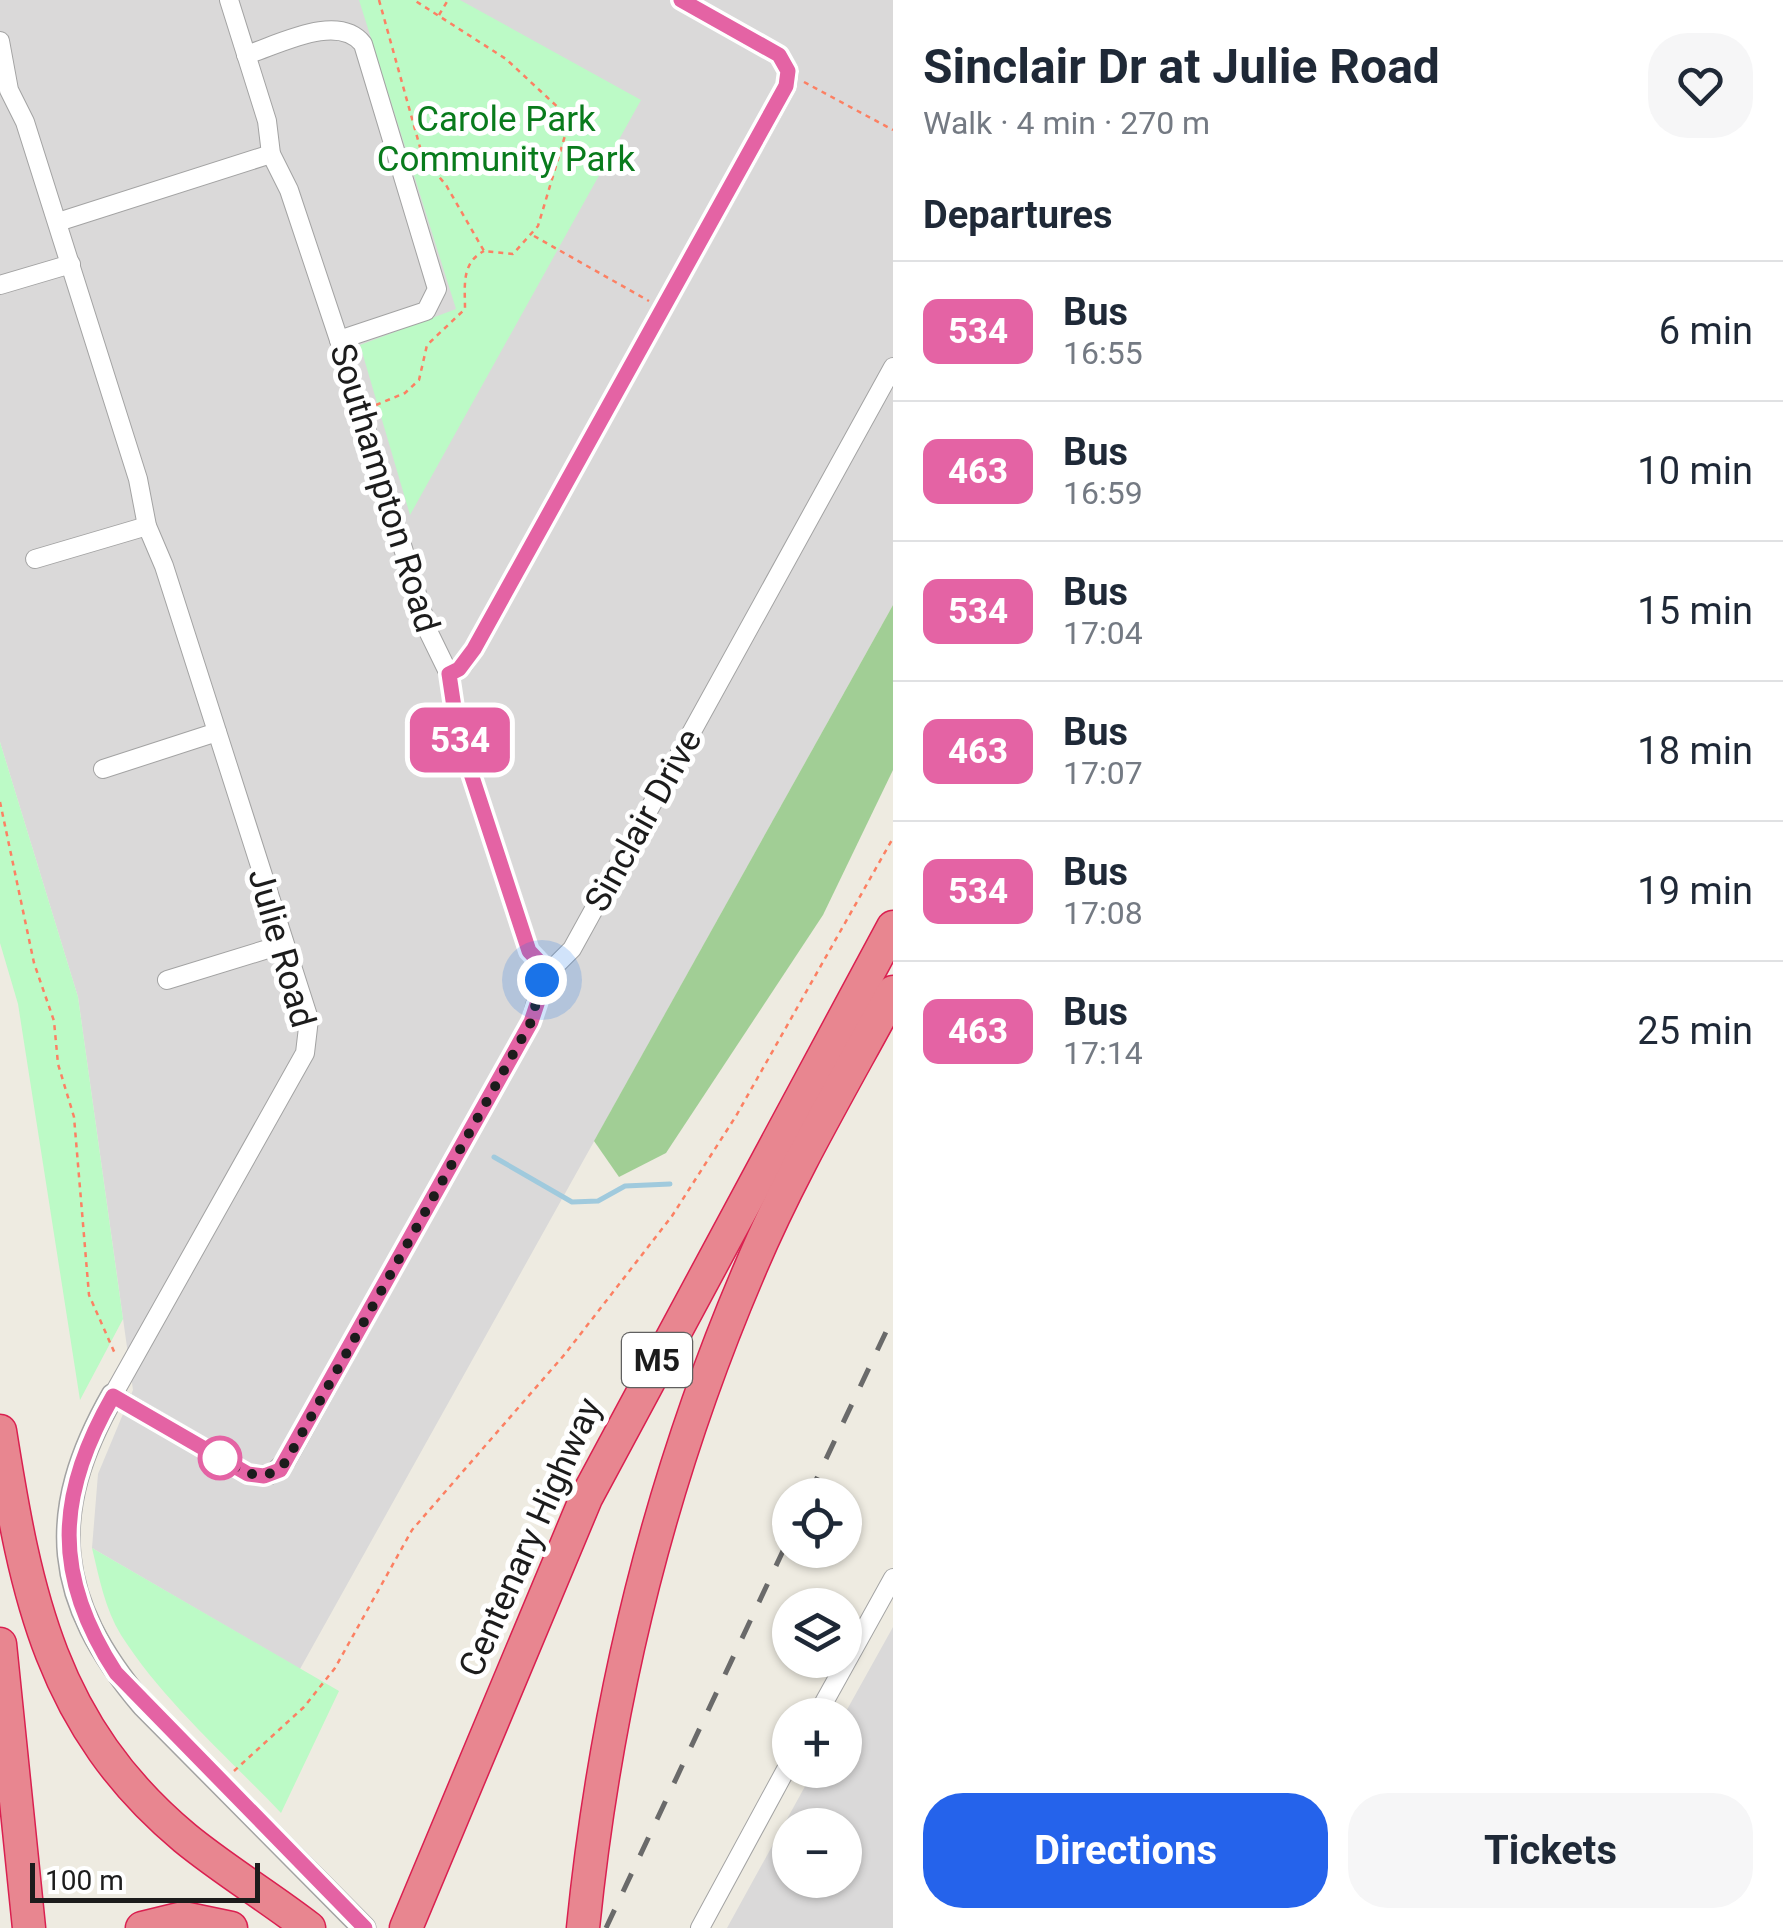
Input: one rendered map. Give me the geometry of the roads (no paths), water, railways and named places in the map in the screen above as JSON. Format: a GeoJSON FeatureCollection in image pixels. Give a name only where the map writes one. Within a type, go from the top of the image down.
{"type":"FeatureCollection","features":[{"type":"Feature","properties":{"kind":"highway","name":"Centenary Highway"},"geometry":{"type":"LineString","coordinates":[[408,1924],[586,1498],[893,926]]}},
{"type":"Feature","properties":{"kind":"highway","name":"M5"},"geometry":{"type":"LineString","coordinates":[[583,1928],[600,1780],[631,1622],[695,1404],[774,1219],[893,992]]}},
{"type":"Feature","properties":{"kind":"highway"},"geometry":{"type":"LineString","coordinates":[[0,1431],[20,1555],[36,1618],[57,1673],[86,1726],[118,1771],[160,1815],[309,1928]]}},
{"type":"Feature","properties":{"kind":"highway"},"geometry":{"type":"LineString","coordinates":[[0,1644],[28,1928]]}},
{"type":"Feature","properties":{"kind":"highway"},"geometry":{"type":"LineString","coordinates":[[142,1928],[183,1918],[232,1928]]}},
{"type":"Feature","properties":{"kind":"street","name":"Southampton Road"},"geometry":{"type":"LineString","coordinates":[[228,0],[267,120],[271,154],[289,190],[429,632],[449,674],[458,734],[529,951],[548,971]]}},
{"type":"Feature","properties":{"kind":"street"},"geometry":{"type":"LineString","coordinates":[[449,674],[459,669],[474,649],[789,76],[779,55],[681,0]]}},
{"type":"Feature","properties":{"kind":"street"},"geometry":{"type":"LineString","coordinates":[[246,55],[335,28],[351,32],[363,44],[438,288],[426,311],[339,340]]}},
{"type":"Feature","properties":{"kind":"street","name":"Julie Road"},"geometry":{"type":"LineString","coordinates":[[0,41],[4,91],[22,112],[138,479],[147,526],[309,1019],[305,1053],[85,1445],[72,1485],[68,1525],[76,1593],[88,1626],[116,1673],[225,1780],[364,1928]]}},
{"type":"Feature","properties":{"kind":"street"},"geometry":{"type":"LineString","coordinates":[[58,222],[271,154]]}},
{"type":"Feature","properties":{"kind":"street"},"geometry":{"type":"LineString","coordinates":[[0,285],[71,264]]}},
{"type":"Feature","properties":{"kind":"street","name":"Sinclair Drive"},"geometry":{"type":"LineString","coordinates":[[113,1396],[248,1474],[264,1476],[280,1470],[531,1022],[548,971],[572,949],[893,367]]}},
{"type":"Feature","properties":{"kind":"street"},"geometry":{"type":"LineString","coordinates":[[35,559],[147,526]]}},
{"type":"Feature","properties":{"kind":"street"},"geometry":{"type":"LineString","coordinates":[[103,769],[217,732]]}},
{"type":"Feature","properties":{"kind":"street"},"geometry":{"type":"LineString","coordinates":[[167,980],[284,944]]}},
{"type":"Feature","properties":{"kind":"street"},"geometry":{"type":"LineString","coordinates":[[826,1698],[893,1578]]}},
{"type":"Feature","properties":{"kind":"street"},"geometry":{"type":"LineString","coordinates":[[700,1928],[776,1788]]}},
{"type":"Feature","properties":{"kind":"waterway"},"geometry":{"type":"LineString","coordinates":[[494,1157],[572,1202],[598,1201],[625,1186],[670,1184]]}},
{"type":"Feature","properties":{"kind":"railway"},"geometry":{"type":"LineString","coordinates":[[817,1478],[893,1317]]}},
{"type":"Feature","properties":{"kind":"railway"},"geometry":{"type":"LineString","coordinates":[[606,1928],[775,1568]]}},
{"type":"Feature","properties":{"kind":"park label","name":"Carole Park Community Park"},"geometry":{"type":"Point","coordinates":[506,139]}}]}
